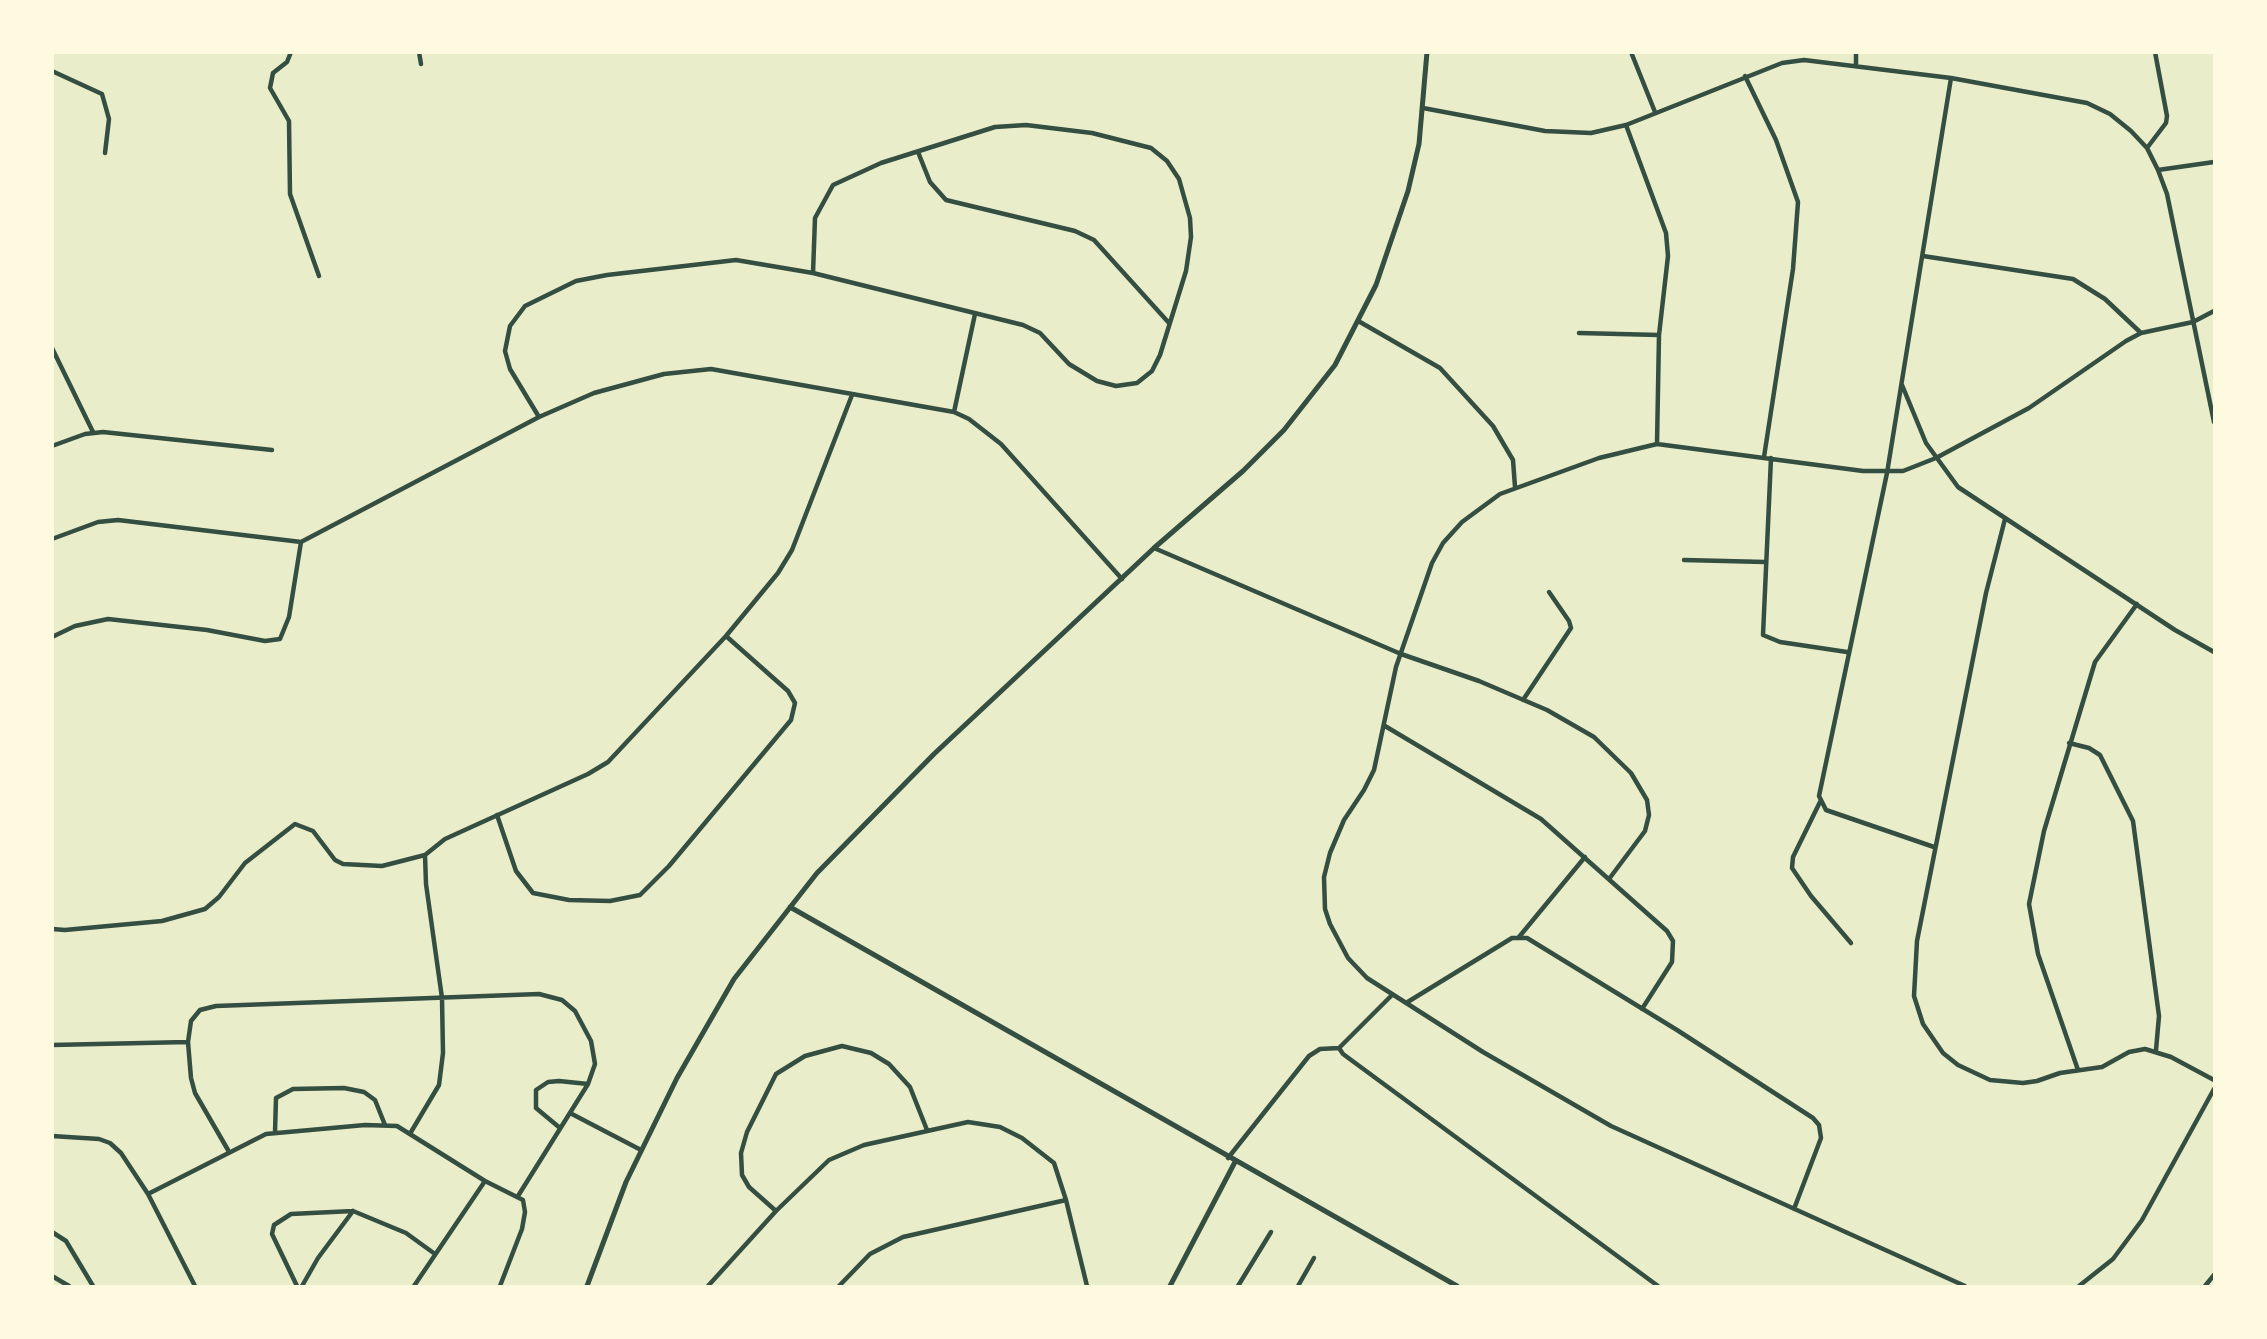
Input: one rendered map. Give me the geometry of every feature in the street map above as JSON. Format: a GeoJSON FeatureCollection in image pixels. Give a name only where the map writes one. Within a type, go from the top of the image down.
{"type":"FeatureCollection","features":[{"type":"Feature","properties":{"kind":"street"},"geometry":{"type":"LineString","coordinates":[[291,52],[287,62],[273,72],[270,88],[289,121],[290,194],[319,276]]}},
{"type":"Feature","properties":{"kind":"street"},"geometry":{"type":"LineString","coordinates":[[419,52],[421,64]]}},
{"type":"Feature","properties":{"kind":"street"},"geometry":{"type":"LineString","coordinates":[[587,1286],[641,1150],[714,1013],[734,979],[817,873],[884,802],[1154,548],[1243,471],[1284,430],[1335,365],[1360,322],[1386,261],[1408,191],[1423,108],[1427,52]]}},
{"type":"Feature","properties":{"kind":"street"},"geometry":{"type":"LineString","coordinates":[[1631,52],[1655,113]]}},
{"type":"Feature","properties":{"kind":"street"},"geometry":{"type":"LineString","coordinates":[[1856,52],[1856,64]]}},
{"type":"Feature","properties":{"kind":"street"},"geometry":{"type":"LineString","coordinates":[[2147,148],[2166,123],[2167,116],[2155,52]]}},
{"type":"Feature","properties":{"kind":"street"},"geometry":{"type":"LineString","coordinates":[[1423,108],[1545,131],[1591,133],[1626,125],[1745,76],[1794,60],[1856,64],[2087,103],[2110,114],[2147,148],[2158,170],[2167,194],[2214,422]]}},
{"type":"Feature","properties":{"kind":"street"},"geometry":{"type":"LineString","coordinates":[[52,71],[102,94],[109,119],[105,153]]}},
{"type":"Feature","properties":{"kind":"street"},"geometry":{"type":"LineString","coordinates":[[1745,76],[1776,140],[1798,202],[1793,269],[1764,458]]}},
{"type":"Feature","properties":{"kind":"street"},"geometry":{"type":"LineString","coordinates":[[1851,943],[1806,890],[1792,868],[1793,857],[1820,802],[1847,652],[1887,473],[1951,78]]}},
{"type":"Feature","properties":{"kind":"street"},"geometry":{"type":"LineString","coordinates":[[539,417],[510,369],[505,351],[515,316],[544,295],[576,281],[736,260],[813,274],[1032,329],[1082,372],[1104,384],[1116,386],[1138,383],[1152,371],[1186,271],[1191,237],[1185,197],[1179,179],[1160,153],[1143,146],[1092,133],[1026,125],[995,127],[862,170],[843,179],[826,194],[815,218],[813,274]]}},
{"type":"Feature","properties":{"kind":"street"},"geometry":{"type":"LineString","coordinates":[[1626,125],[1666,233],[1668,256],[1659,335],[1657,444]]}},
{"type":"Feature","properties":{"kind":"street"},"geometry":{"type":"LineString","coordinates":[[918,152],[930,182],[946,200],[1075,231],[1094,240],[1170,324]]}},
{"type":"Feature","properties":{"kind":"street"},"geometry":{"type":"LineString","coordinates":[[2158,170],[2214,162]]}},
{"type":"Feature","properties":{"kind":"street"},"geometry":{"type":"LineString","coordinates":[[1923,256],[2073,279],[2105,299],[2141,333]]}},
{"type":"Feature","properties":{"kind":"street"},"geometry":{"type":"LineString","coordinates":[[1965,1286],[1565,1102],[1367,978],[1348,958],[1329,924],[1324,877],[1330,853],[1344,820],[1374,770],[1385,726],[1387,698],[1432,563],[1443,543],[1480,508],[1516,487],[1599,457],[1657,444],[1887,473],[1903,471],[1936,458],[2029,408],[2141,333],[2193,321],[2214,311]]}},
{"type":"Feature","properties":{"kind":"street"},"geometry":{"type":"LineString","coordinates":[[954,412],[975,314]]}},
{"type":"Feature","properties":{"kind":"street"},"geometry":{"type":"LineString","coordinates":[[1360,322],[1440,368],[1493,426],[1513,460],[1516,487]]}},
{"type":"Feature","properties":{"kind":"street"},"geometry":{"type":"LineString","coordinates":[[1579,332],[1659,335]]}},
{"type":"Feature","properties":{"kind":"street"},"geometry":{"type":"LineString","coordinates":[[52,348],[93,432]]}},
{"type":"Feature","properties":{"kind":"street"},"geometry":{"type":"LineString","coordinates":[[52,538],[98,522],[118,520],[301,542],[539,417],[629,382],[689,370],[737,372],[954,412],[977,424],[1001,444],[1122,579]]}},
{"type":"Feature","properties":{"kind":"street"},"geometry":{"type":"LineString","coordinates":[[1901,383],[1918,426],[1936,458],[1958,487],[2214,652]]}},
{"type":"Feature","properties":{"kind":"street"},"geometry":{"type":"LineString","coordinates":[[52,929],[162,921],[205,909],[245,863],[295,824],[313,831],[335,860],[344,864],[382,866],[425,855],[445,839],[589,774],[608,762],[726,636],[778,573],[792,550],[852,395]]}},
{"type":"Feature","properties":{"kind":"street"},"geometry":{"type":"LineString","coordinates":[[52,446],[93,432],[272,450]]}},
{"type":"Feature","properties":{"kind":"street"},"geometry":{"type":"LineString","coordinates":[[1771,458],[1763,635],[1780,642],[1847,652]]}},
{"type":"Feature","properties":{"kind":"street"},"geometry":{"type":"LineString","coordinates":[[2005,519],[1986,593],[1934,847],[1914,976],[1914,996],[1933,1042],[1958,1065],[1990,1080],[2023,1083],[2102,1067],[2135,1050],[2156,1050],[2214,1080]]}},
{"type":"Feature","properties":{"kind":"street"},"geometry":{"type":"LineString","coordinates":[[52,637],[75,626],[108,619],[207,630],[265,641],[280,639],[289,617],[301,542]]}},
{"type":"Feature","properties":{"kind":"street"},"geometry":{"type":"LineString","coordinates":[[1154,548],[1401,654],[1479,681],[1547,709],[1594,737],[1631,773],[1647,800],[1649,815],[1645,831],[1609,879]]}},
{"type":"Feature","properties":{"kind":"street"},"geometry":{"type":"LineString","coordinates":[[1684,560],[1765,562]]}},
{"type":"Feature","properties":{"kind":"street"},"geometry":{"type":"LineString","coordinates":[[1523,701],[1570,628],[1569,621],[1549,592]]}},
{"type":"Feature","properties":{"kind":"street"},"geometry":{"type":"LineString","coordinates":[[2078,1070],[2038,954],[2029,904],[2044,831],[2068,743],[2095,662],[2137,604]]}},
{"type":"Feature","properties":{"kind":"street"},"geometry":{"type":"LineString","coordinates":[[497,815],[516,871],[533,893],[569,900],[597,901],[628,899],[640,894],[669,866],[791,720],[795,703],[788,691],[726,636]]}},
{"type":"Feature","properties":{"kind":"street"},"geometry":{"type":"LineString","coordinates":[[1385,726],[1541,819],[1667,931],[1673,941],[1669,967],[1642,1009]]}},
{"type":"Feature","properties":{"kind":"street"},"geometry":{"type":"LineString","coordinates":[[2068,743],[2089,748],[2100,755],[2133,821],[2159,1016],[2156,1050]]}},
{"type":"Feature","properties":{"kind":"street"},"geometry":{"type":"LineString","coordinates":[[1820,802],[1826,810],[1934,847]]}},
{"type":"Feature","properties":{"kind":"street"},"geometry":{"type":"LineString","coordinates":[[411,1132],[439,1085],[443,1053],[442,998],[426,884],[425,855]]}},
{"type":"Feature","properties":{"kind":"street"},"geometry":{"type":"LineString","coordinates":[[1519,937],[1585,857]]}},
{"type":"Feature","properties":{"kind":"street"},"geometry":{"type":"LineString","coordinates":[[790,907],[1457,1286]]}},
{"type":"Feature","properties":{"kind":"street"},"geometry":{"type":"LineString","coordinates":[[1405,1003],[1512,938],[1527,938],[1767,1087],[1819,1125],[1819,1145],[1794,1209]]}},
{"type":"Feature","properties":{"kind":"street"},"geometry":{"type":"LineString","coordinates":[[228,1150],[195,1093],[188,1042],[191,1021],[200,1010],[539,994],[562,1000],[575,1011],[586,1030],[594,1057],[588,1084],[517,1196]]}},
{"type":"Feature","properties":{"kind":"street"},"geometry":{"type":"LineString","coordinates":[[1228,1158],[1310,1056],[1320,1049],[1339,1048],[1392,995]]}},
{"type":"Feature","properties":{"kind":"street"},"geometry":{"type":"LineString","coordinates":[[52,1045],[188,1042]]}},
{"type":"Feature","properties":{"kind":"street"},"geometry":{"type":"LineString","coordinates":[[776,1211],[749,1187],[742,1175],[741,1153],[747,1132],[776,1074],[805,1056],[842,1046],[871,1053],[889,1064],[910,1087],[927,1130]]}},
{"type":"Feature","properties":{"kind":"street"},"geometry":{"type":"LineString","coordinates":[[1339,1048],[1343,1054],[1415,1108],[1658,1286]]}},
{"type":"Feature","properties":{"kind":"street"},"geometry":{"type":"LineString","coordinates":[[560,1128],[536,1108],[536,1090],[548,1082],[588,1084]]}},
{"type":"Feature","properties":{"kind":"street"},"geometry":{"type":"LineString","coordinates":[[275,1132],[276,1098],[293,1089],[344,1088],[364,1092],[375,1100],[385,1125]]}},
{"type":"Feature","properties":{"kind":"street"},"geometry":{"type":"LineString","coordinates":[[2079,1286],[2113,1259],[2142,1220],[2214,1089]]}},
{"type":"Feature","properties":{"kind":"street"},"geometry":{"type":"LineString","coordinates":[[570,1113],[641,1150]]}},
{"type":"Feature","properties":{"kind":"street"},"geometry":{"type":"LineString","coordinates":[[708,1286],[816,1169],[840,1154],[927,1130],[968,1122],[1000,1127],[1022,1138],[1054,1163],[1087,1286]]}},
{"type":"Feature","properties":{"kind":"street"},"geometry":{"type":"LineString","coordinates":[[148,1194],[228,1150],[275,1132],[385,1125],[411,1132],[485,1181],[523,1200],[525,1212],[500,1286]]}},
{"type":"Feature","properties":{"kind":"street"},"geometry":{"type":"LineString","coordinates":[[52,1136],[81,1136],[110,1143],[121,1153],[148,1194],[195,1286]]}},
{"type":"Feature","properties":{"kind":"street"},"geometry":{"type":"LineString","coordinates":[[1170,1286],[1235,1162]]}},
{"type":"Feature","properties":{"kind":"street"},"geometry":{"type":"LineString","coordinates":[[414,1286],[485,1181]]}},
{"type":"Feature","properties":{"kind":"street"},"geometry":{"type":"LineString","coordinates":[[839,1286],[870,1254],[904,1237],[1066,1200]]}},
{"type":"Feature","properties":{"kind":"street"},"geometry":{"type":"LineString","coordinates":[[353,1211],[300,1286],[275,1242],[274,1225],[291,1214],[353,1211],[406,1233],[435,1254]]}},
{"type":"Feature","properties":{"kind":"street"},"geometry":{"type":"LineString","coordinates":[[52,1232],[66,1241],[93,1286]]}},
{"type":"Feature","properties":{"kind":"street"},"geometry":{"type":"LineString","coordinates":[[1238,1286],[1271,1232]]}},
{"type":"Feature","properties":{"kind":"street"},"geometry":{"type":"LineString","coordinates":[[1298,1286],[1314,1258]]}},
{"type":"Feature","properties":{"kind":"street"},"geometry":{"type":"LineString","coordinates":[[2205,1286],[2214,1275]]}},
{"type":"Feature","properties":{"kind":"street"},"geometry":{"type":"LineString","coordinates":[[52,1276],[69,1286]]}}]}
